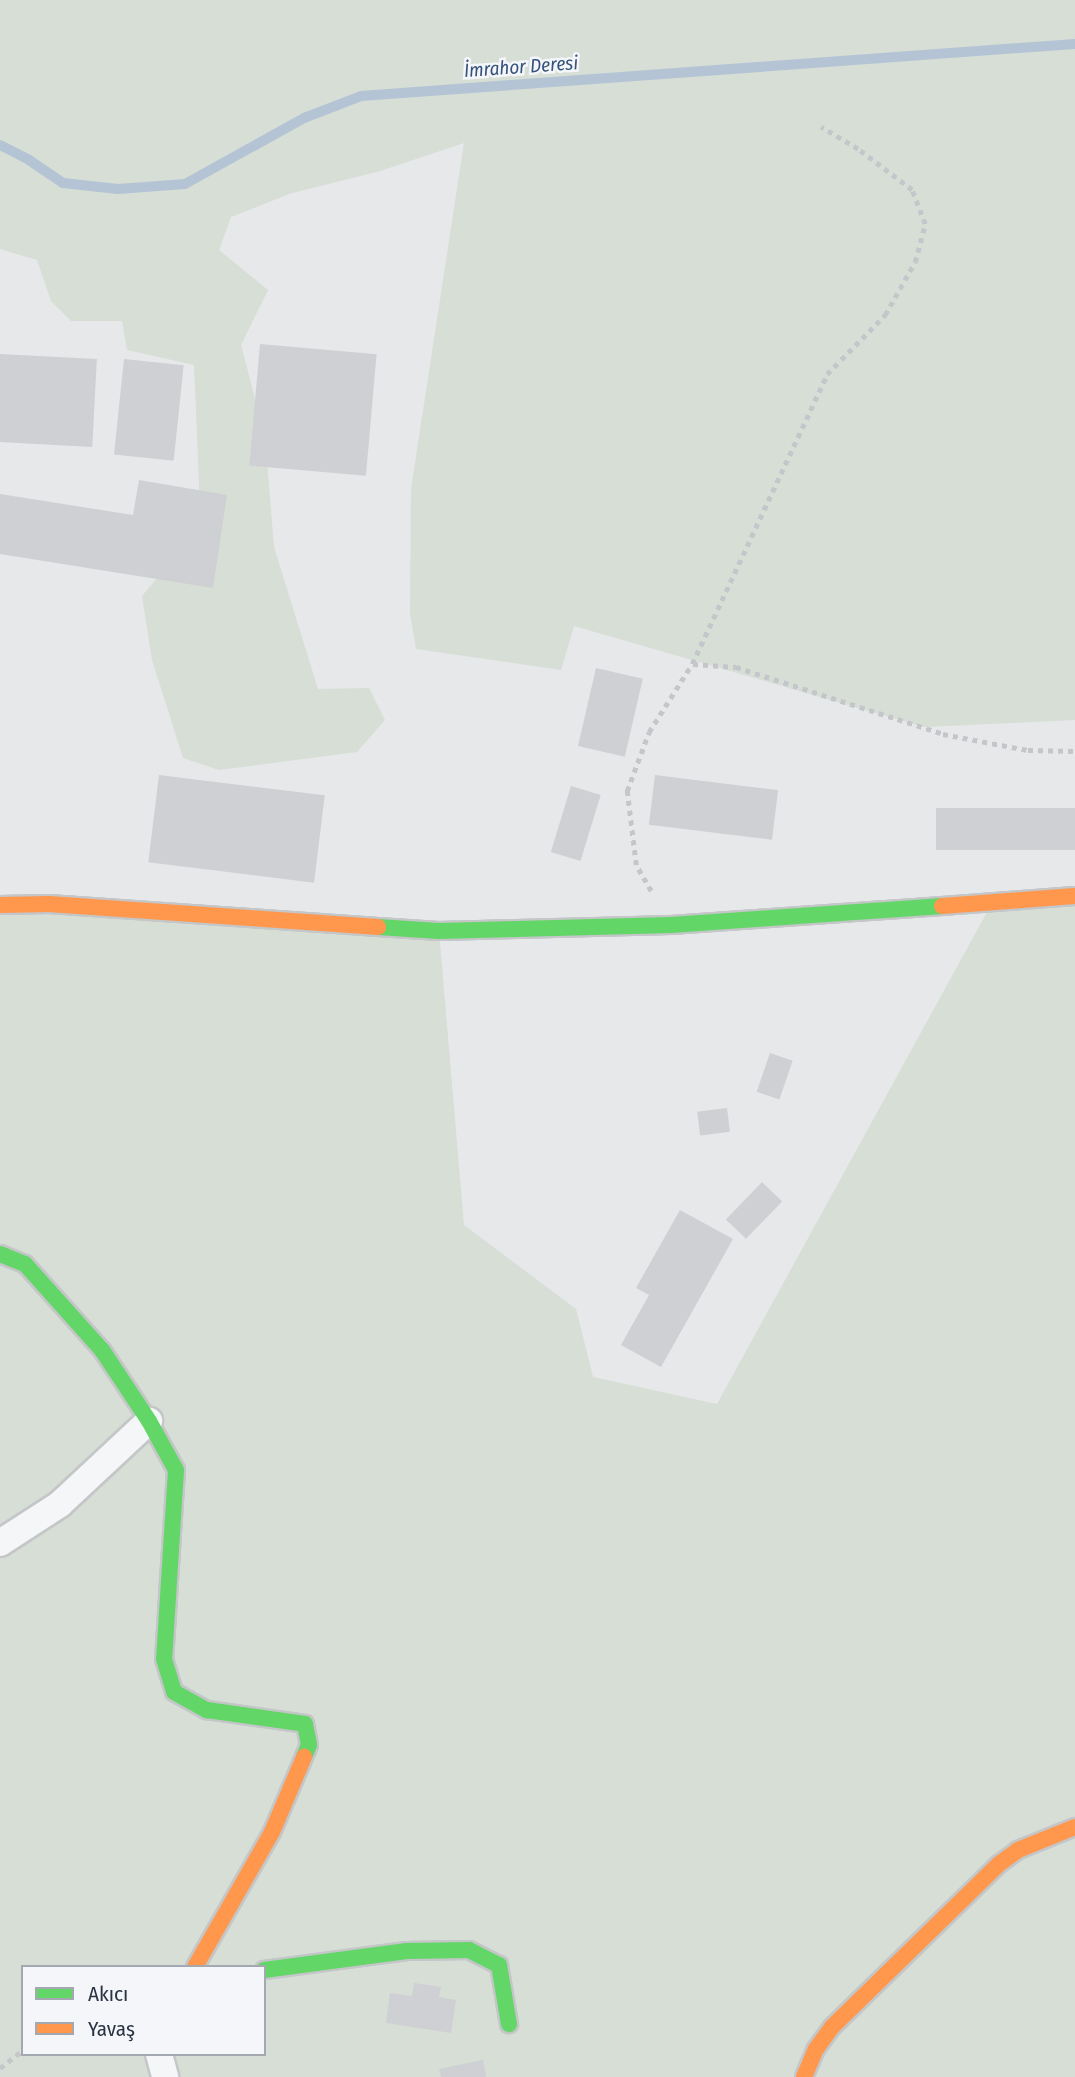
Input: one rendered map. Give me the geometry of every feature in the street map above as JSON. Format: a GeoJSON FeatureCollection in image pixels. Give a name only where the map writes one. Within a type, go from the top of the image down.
{"type":"FeatureCollection","features":[{"type":"Feature","properties":{"kind":"street"},"geometry":{"type":"LineString","coordinates":[[0,905],[49,904],[439,931],[671,925],[1075,896]]}},
{"type":"Feature","properties":{"kind":"street"},"geometry":{"type":"LineString","coordinates":[[0,1254],[25,1264],[102,1350],[149,1421],[176,1470],[164,1659],[174,1692],[207,1710],[305,1724],[309,1745],[272,1832],[196,1965]]}},
{"type":"Feature","properties":{"kind":"street"},"geometry":{"type":"LineString","coordinates":[[0,1543],[60,1504],[149,1421]]}},
{"type":"Feature","properties":{"kind":"street"},"geometry":{"type":"LineString","coordinates":[[804,2077],[816,2049],[832,2027],[999,1864],[1018,1850],[1075,1827]]}},
{"type":"Feature","properties":{"kind":"street"},"geometry":{"type":"LineString","coordinates":[[266,1970],[407,1951],[469,1950],[499,1965],[509,2024]]}},
{"type":"Feature","properties":{"kind":"street"},"geometry":{"type":"LineString","coordinates":[[160,2056],[165,2077]]}},
{"type":"Feature","properties":{"kind":"path"},"geometry":{"type":"LineString","coordinates":[[671,925],[636,865],[627,791],[649,732],[692,664],[827,374],[885,315],[915,262],[925,224],[912,190],[858,149],[821,127]]}},
{"type":"Feature","properties":{"kind":"path"},"geometry":{"type":"LineString","coordinates":[[692,664],[736,667],[943,734],[1028,750],[1075,751]]}},
{"type":"Feature","properties":{"kind":"path"},"geometry":{"type":"LineString","coordinates":[[0,2068],[21,2052]]}},
{"type":"Feature","properties":{"kind":"shaded area"},"geometry":{"type":"Polygon","coordinates":[[[0,0],[1075,0],[1075,720],[924,727],[574,626],[561,670],[416,649],[410,614],[411,489],[464,143],[380,171],[292,193],[231,217],[219,250],[268,290],[241,345],[265,436],[274,547],[318,689],[369,688],[385,720],[357,752],[219,770],[183,758],[152,660],[142,596],[198,529],[199,482],[194,365],[127,350],[122,321],[71,321],[51,301],[37,260],[0,249],[0,0]]]}},
{"type":"Feature","properties":{"kind":"shaded area"},"geometry":{"type":"Polygon","coordinates":[[[1075,896],[1075,2077],[0,2077],[0,905],[439,931],[464,1225],[576,1309],[593,1377],[717,1404],[992,903],[1075,896]]]}},
{"type":"Feature","properties":{"kind":"building"},"geometry":{"type":"Polygon","coordinates":[[[260,344],[377,354],[366,476],[249,466],[260,344]]]}},
{"type":"Feature","properties":{"kind":"building"},"geometry":{"type":"Polygon","coordinates":[[[0,354],[97,359],[92,447],[0,442],[0,354]]]}},
{"type":"Feature","properties":{"kind":"building"},"geometry":{"type":"Polygon","coordinates":[[[124,359],[184,365],[174,461],[114,454],[124,359]]]}},
{"type":"Feature","properties":{"kind":"building"},"geometry":{"type":"Polygon","coordinates":[[[139,480],[227,495],[213,588],[0,554],[0,494],[133,515],[139,480]]]}},
{"type":"Feature","properties":{"kind":"building"},"geometry":{"type":"Polygon","coordinates":[[[596,668],[643,679],[625,757],[578,746],[596,668]]]}},
{"type":"Feature","properties":{"kind":"building"},"geometry":{"type":"Polygon","coordinates":[[[159,775],[325,795],[314,883],[148,862],[159,775]]]}},
{"type":"Feature","properties":{"kind":"building"},"geometry":{"type":"Polygon","coordinates":[[[655,775],[778,790],[772,840],[649,825],[655,775]]]}},
{"type":"Feature","properties":{"kind":"building"},"geometry":{"type":"Polygon","coordinates":[[[571,786],[601,795],[580,861],[551,852],[571,786]]]}},
{"type":"Feature","properties":{"kind":"building"},"geometry":{"type":"Polygon","coordinates":[[[936,808],[1075,808],[1075,850],[936,850],[936,808]]]}},
{"type":"Feature","properties":{"kind":"building"},"geometry":{"type":"Polygon","coordinates":[[[770,1053],[793,1061],[779,1100],[757,1092],[770,1053]]]}},
{"type":"Feature","properties":{"kind":"building"},"geometry":{"type":"Polygon","coordinates":[[[727,1108],[730,1132],[700,1135],[697,1112],[727,1108]]]}},
{"type":"Feature","properties":{"kind":"building"},"geometry":{"type":"Polygon","coordinates":[[[762,1182],[782,1201],[746,1239],[726,1219],[762,1182]]]}},
{"type":"Feature","properties":{"kind":"building"},"geometry":{"type":"Polygon","coordinates":[[[680,1210],[733,1239],[661,1367],[621,1345],[649,1295],[636,1288],[680,1210]]]}},
{"type":"Feature","properties":{"kind":"building"},"geometry":{"type":"Polygon","coordinates":[[[414,1983],[441,1987],[439,1997],[456,2000],[451,2033],[386,2023],[390,1993],[412,1996],[414,1983]]]}},
{"type":"Feature","properties":{"kind":"building"},"geometry":{"type":"Polygon","coordinates":[[[483,2060],[486,2077],[441,2077],[439,2069],[483,2060]]]}},
{"type":"Feature","properties":{"kind":"waterway","name":"İmrahor Deresi"},"geometry":{"type":"LineString","coordinates":[[0,145],[29,160],[63,183],[118,189],[185,184],[304,118],[361,96],[1075,44]]}},
{"type":"Feature","properties":{"kind":"traffic: fast"},"geometry":{"type":"LineString","coordinates":[[378,927],[439,931],[671,925],[942,906]]}},
{"type":"Feature","properties":{"kind":"traffic: fast"},"geometry":{"type":"LineString","coordinates":[[0,1254],[25,1264],[102,1350],[149,1421],[176,1470],[164,1659],[174,1692],[207,1710],[305,1724],[309,1745],[304,1757]]}},
{"type":"Feature","properties":{"kind":"traffic: fast"},"geometry":{"type":"LineString","coordinates":[[266,1970],[407,1951],[469,1950],[499,1965],[509,2024]]}},
{"type":"Feature","properties":{"kind":"traffic: slow"},"geometry":{"type":"LineString","coordinates":[[942,906],[1075,896]]}},
{"type":"Feature","properties":{"kind":"traffic: slow"},"geometry":{"type":"LineString","coordinates":[[0,905],[49,904],[378,927]]}},
{"type":"Feature","properties":{"kind":"traffic: slow"},"geometry":{"type":"LineString","coordinates":[[196,1965],[272,1832],[304,1757]]}},
{"type":"Feature","properties":{"kind":"traffic: slow"},"geometry":{"type":"LineString","coordinates":[[804,2077],[816,2049],[832,2027],[999,1864],[1018,1850],[1075,1827]]}}]}
